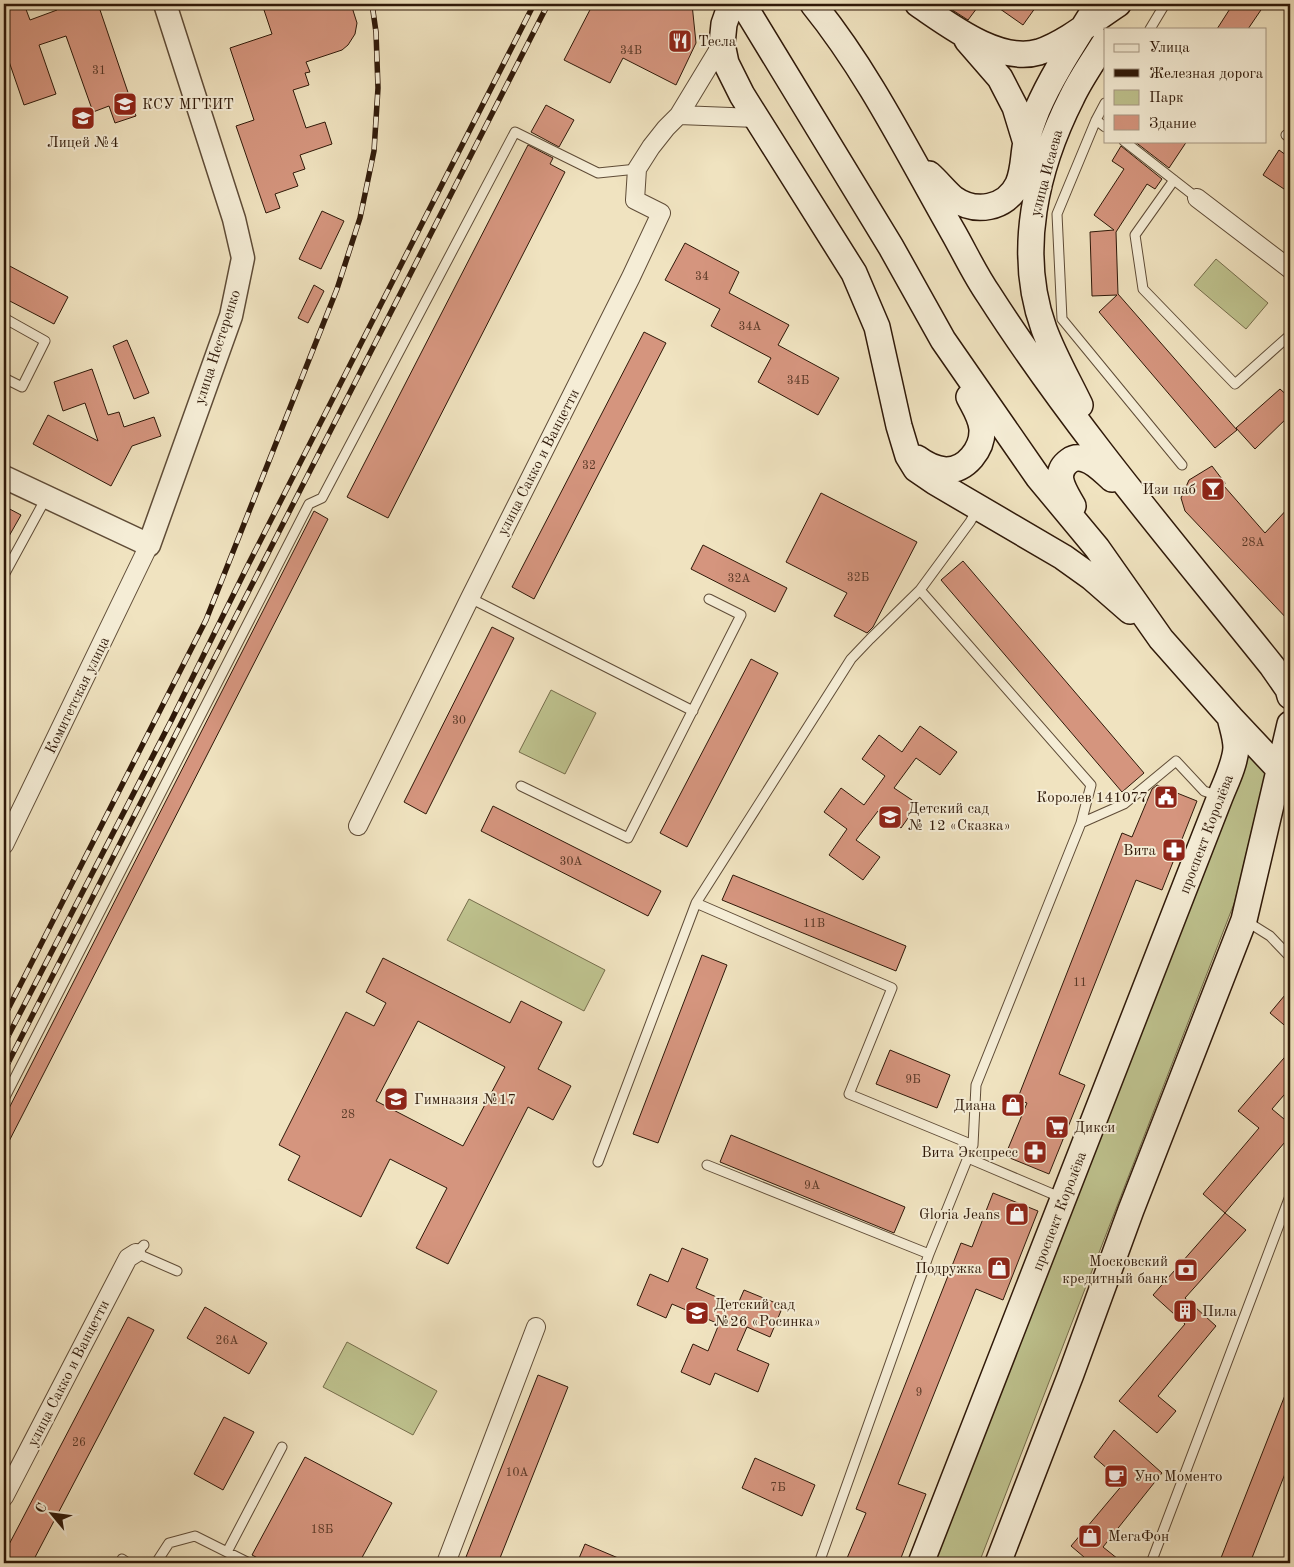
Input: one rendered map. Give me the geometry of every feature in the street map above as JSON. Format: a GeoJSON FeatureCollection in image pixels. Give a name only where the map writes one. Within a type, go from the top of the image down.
{"type":"FeatureCollection","features":[{"type":"Feature","properties":{"kind":"main road"},"geometry":{"type":"LineString","coordinates":[[730,4],[724,24],[722,44],[726,63],[733,80],[756,118],[845,256],[862,290],[877,327],[899,426],[908,456],[916,469],[1077,567],[1091,577],[1161,639]]}},
{"type":"Feature","properties":{"kind":"main road"},"geometry":{"type":"LineString","coordinates":[[743,4],[880,228],[943,340],[1038,477],[1097,548],[1161,639],[1230,717],[1285,775]]}},
{"type":"Feature","properties":{"kind":"main road"},"geometry":{"type":"LineString","coordinates":[[813,4],[853,59],[890,120],[988,294],[1048,381],[1102,453],[1281,672],[1290,696]]}},
{"type":"Feature","properties":{"kind":"main road"},"geometry":{"type":"LineString","coordinates":[[918,4],[958,31],[1002,51],[1015,54],[1040,52],[1060,42],[1118,4]]}},
{"type":"Feature","properties":{"kind":"main road"},"geometry":{"type":"LineString","coordinates":[[906,150],[953,198],[973,207],[985,208],[999,204],[1010,196],[1018,184],[1024,165],[1026,143],[1043,96],[1098,4]]}},
{"type":"Feature","properties":{"kind":"main road"},"geometry":{"type":"LineString","coordinates":[[1114,28],[1128,4]]}},
{"type":"Feature","properties":{"kind":"main road"},"geometry":{"type":"LineString","coordinates":[[958,31],[1000,78],[1015,107],[1026,143]]}},
{"type":"Feature","properties":{"kind":"main road","name":"улица Исаева"},"geometry":{"type":"LineString","coordinates":[[1102,453],[1074,391],[1062,371],[1044,328],[1033,284],[1031,230],[1041,177],[1058,125],[1073,95],[1104,44]]}},
{"type":"Feature","properties":{"kind":"main road"},"geometry":{"type":"LineString","coordinates":[[906,447],[926,464],[947,470],[965,463],[974,455],[980,445],[982,436],[980,418],[956,376],[943,340]]}},
{"type":"Feature","properties":{"kind":"main road"},"geometry":{"type":"LineString","coordinates":[[1097,548],[1062,486],[1060,479],[1064,466],[1069,460],[1083,458],[1091,462],[1141,503]]}},
{"type":"Feature","properties":{"kind":"main road","name":"проспект Королёва"},"geometry":{"type":"LineString","coordinates":[[921,1563],[1234,760],[1236,750],[1235,737],[1230,717]]}},
{"type":"Feature","properties":{"kind":"main road"},"geometry":{"type":"LineString","coordinates":[[998,1563],[1071,1374],[1131,1210],[1244,920],[1285,775],[1290,724]]}},
{"type":"Feature","properties":{"kind":"street","name":"улица Нестеренко"},"geometry":{"type":"LineString","coordinates":[[149,545],[230,316],[243,258],[234,219],[165,4]]}},
{"type":"Feature","properties":{"kind":"street"},"geometry":{"type":"LineString","coordinates":[[637,169],[656,141],[680,115],[722,44]]}},
{"type":"Feature","properties":{"kind":"street"},"geometry":{"type":"LineString","coordinates":[[680,115],[756,118]]}},
{"type":"Feature","properties":{"kind":"street","name":"улица Сакко и Ванцетти"},"geometry":{"type":"LineString","coordinates":[[358,826],[631,277],[660,213],[635,200],[637,169]]}},
{"type":"Feature","properties":{"kind":"street"},"geometry":{"type":"LineString","coordinates":[[1198,198],[1290,269]]}},
{"type":"Feature","properties":{"kind":"street"},"geometry":{"type":"LineString","coordinates":[[4,477],[149,545]]}},
{"type":"Feature","properties":{"kind":"street","name":"Комитетская улица"},"geometry":{"type":"LineString","coordinates":[[4,845],[10,816],[149,545]]}},
{"type":"Feature","properties":{"kind":"street","name":"улица Сакко и Ванцетти"},"geometry":{"type":"LineString","coordinates":[[4,1498],[128,1258],[140,1249]]}},
{"type":"Feature","properties":{"kind":"street"},"geometry":{"type":"LineString","coordinates":[[446,1563],[536,1327]]}},
{"type":"Feature","properties":{"kind":"lane"},"geometry":{"type":"LineString","coordinates":[[1151,28],[1166,4]]}},
{"type":"Feature","properties":{"kind":"lane"},"geometry":{"type":"LineString","coordinates":[[1104,106],[1096,120],[1057,214],[1062,319],[1182,465]]}},
{"type":"Feature","properties":{"kind":"lane"},"geometry":{"type":"LineString","coordinates":[[1096,120],[1104,126]]}},
{"type":"Feature","properties":{"kind":"lane"},"geometry":{"type":"LineString","coordinates":[[4,1099],[300,521],[309,504],[322,498],[515,132],[598,173],[637,169]]}},
{"type":"Feature","properties":{"kind":"lane"},"geometry":{"type":"LineString","coordinates":[[1125,142],[1198,198]]}},
{"type":"Feature","properties":{"kind":"lane"},"geometry":{"type":"LineString","coordinates":[[1174,180],[1135,235],[1142,289],[1235,384],[1290,335]]}},
{"type":"Feature","properties":{"kind":"lane"},"geometry":{"type":"LineString","coordinates":[[4,318],[45,341],[22,387],[4,378]]}},
{"type":"Feature","properties":{"kind":"lane"},"geometry":{"type":"LineString","coordinates":[[4,575],[46,498]]}},
{"type":"Feature","properties":{"kind":"lane"},"geometry":{"type":"LineString","coordinates":[[598,1162],[696,903],[852,659],[920,590],[970,522],[978,508]]}},
{"type":"Feature","properties":{"kind":"lane"},"geometry":{"type":"LineString","coordinates":[[819,1563],[929,1254],[973,1145],[976,1085],[1081,824],[1091,785],[920,590]]}},
{"type":"Feature","properties":{"kind":"lane"},"geometry":{"type":"LineString","coordinates":[[470,598],[693,711]]}},
{"type":"Feature","properties":{"kind":"lane"},"geometry":{"type":"LineString","coordinates":[[521,786],[628,838],[741,615],[709,599]]}},
{"type":"Feature","properties":{"kind":"lane"},"geometry":{"type":"LineString","coordinates":[[1081,824],[1124,804],[1176,761],[1204,791],[1220,797]]}},
{"type":"Feature","properties":{"kind":"lane"},"geometry":{"type":"LineString","coordinates":[[696,903],[892,988],[849,1094],[973,1145]]}},
{"type":"Feature","properties":{"kind":"lane"},"geometry":{"type":"LineString","coordinates":[[1244,920],[1270,936],[1290,956]]}},
{"type":"Feature","properties":{"kind":"lane"},"geometry":{"type":"LineString","coordinates":[[968,1158],[1064,1199]]}},
{"type":"Feature","properties":{"kind":"lane"},"geometry":{"type":"LineString","coordinates":[[706,1165],[929,1254]]}},
{"type":"Feature","properties":{"kind":"lane"},"geometry":{"type":"LineString","coordinates":[[1151,1563],[1290,1196]]}},
{"type":"Feature","properties":{"kind":"lane"},"geometry":{"type":"LineString","coordinates":[[140,1249],[177,1271]]}},
{"type":"Feature","properties":{"kind":"lane"},"geometry":{"type":"LineString","coordinates":[[228,1552],[282,1447]]}},
{"type":"Feature","properties":{"kind":"lane"},"geometry":{"type":"LineString","coordinates":[[156,1563],[169,1543],[195,1536],[249,1563]]}},
{"type":"Feature","properties":{"kind":"green space"},"geometry":{"type":"Polygon","coordinates":[[[1216,259],[1268,303],[1246,329],[1194,285],[1216,259]]]}},
{"type":"Feature","properties":{"kind":"green space"},"geometry":{"type":"Polygon","coordinates":[[[551,690],[596,713],[565,774],[519,752],[551,690]]]}},
{"type":"Feature","properties":{"kind":"green space"},"geometry":{"type":"Polygon","coordinates":[[[1248,754],[1259,762],[1265,774],[1235,901],[979,1563],[928,1563],[1240,764],[1248,754]]]}},
{"type":"Feature","properties":{"kind":"green space"},"geometry":{"type":"Polygon","coordinates":[[[469,899],[605,970],[584,1011],[447,940],[469,899]]]}},
{"type":"Feature","properties":{"kind":"green space"},"geometry":{"type":"Polygon","coordinates":[[[347,1342],[437,1391],[413,1435],[323,1387],[347,1342]]]}},
{"type":"Feature","properties":{"kind":"building"},"geometry":{"type":"Polygon","coordinates":[[[4,4],[24,4],[30,20],[57,10],[55,4],[98,4],[136,116],[115,123],[109,106],[93,112],[66,36],[39,45],[56,94],[24,105],[4,47],[4,4]]]}},
{"type":"Feature","properties":{"kind":"building"},"geometry":{"type":"Polygon","coordinates":[[[262,4],[351,4],[357,23],[355,34],[348,45],[342,50],[306,62],[310,72],[305,73],[309,85],[293,90],[306,128],[325,122],[332,144],[300,155],[305,169],[293,173],[298,186],[275,194],[280,208],[266,213],[236,126],[254,120],[230,48],[272,34],[262,4]]]}},
{"type":"Feature","properties":{"kind":"building"},"geometry":{"type":"Polygon","coordinates":[[[593,4],[692,4],[696,43],[676,85],[623,58],[610,83],[564,60],[593,4]]]}},
{"type":"Feature","properties":{"kind":"building"},"geometry":{"type":"Polygon","coordinates":[[[943,4],[980,4],[968,20],[943,4]]]}},
{"type":"Feature","properties":{"kind":"building"},"geometry":{"type":"Polygon","coordinates":[[[993,4],[1038,4],[1023,25],[993,4]]]}},
{"type":"Feature","properties":{"kind":"building"},"geometry":{"type":"Polygon","coordinates":[[[1233,4],[1265,4],[1249,28],[1218,28],[1233,4]]]}},
{"type":"Feature","properties":{"kind":"building"},"geometry":{"type":"Polygon","coordinates":[[[546,105],[574,120],[559,147],[531,132],[546,105]]]}},
{"type":"Feature","properties":{"kind":"building"},"geometry":{"type":"Polygon","coordinates":[[[1135,142],[1186,142],[1169,168],[1135,142]]]}},
{"type":"Feature","properties":{"kind":"building"},"geometry":{"type":"Polygon","coordinates":[[[528,145],[553,158],[550,164],[565,172],[388,518],[347,497],[528,145]]]}},
{"type":"Feature","properties":{"kind":"building"},"geometry":{"type":"Polygon","coordinates":[[[1121,146],[1162,179],[1155,189],[1147,184],[1116,232],[1118,294],[1237,430],[1215,448],[1099,312],[1117,295],[1092,296],[1090,232],[1114,230],[1094,215],[1124,169],[1112,161],[1121,146]]]}},
{"type":"Feature","properties":{"kind":"building"},"geometry":{"type":"Polygon","coordinates":[[[1279,150],[1290,158],[1290,193],[1263,175],[1279,150]]]}},
{"type":"Feature","properties":{"kind":"building"},"geometry":{"type":"Polygon","coordinates":[[[322,211],[344,221],[321,269],[299,259],[322,211]]]}},
{"type":"Feature","properties":{"kind":"building"},"geometry":{"type":"Polygon","coordinates":[[[685,243],[739,272],[729,293],[789,325],[778,345],[839,378],[818,415],[758,382],[771,358],[711,326],[720,309],[665,280],[685,243]]]}},
{"type":"Feature","properties":{"kind":"building"},"geometry":{"type":"Polygon","coordinates":[[[4,263],[68,297],[54,324],[4,298],[4,263]]]}},
{"type":"Feature","properties":{"kind":"building"},"geometry":{"type":"Polygon","coordinates":[[[314,285],[324,291],[308,323],[298,318],[314,285]]]}},
{"type":"Feature","properties":{"kind":"building"},"geometry":{"type":"Polygon","coordinates":[[[644,332],[666,343],[534,599],[512,587],[644,332]]]}},
{"type":"Feature","properties":{"kind":"building"},"geometry":{"type":"Polygon","coordinates":[[[127,340],[149,393],[134,399],[113,346],[127,340]]]}},
{"type":"Feature","properties":{"kind":"building"},"geometry":{"type":"Polygon","coordinates":[[[92,369],[108,415],[119,412],[124,427],[154,417],[161,436],[132,446],[111,486],[33,444],[48,415],[98,441],[85,403],[63,411],[54,382],[92,369]]]}},
{"type":"Feature","properties":{"kind":"building"},"geometry":{"type":"Polygon","coordinates":[[[1280,389],[1290,398],[1290,415],[1255,449],[1236,428],[1280,389]]]}},
{"type":"Feature","properties":{"kind":"building"},"geometry":{"type":"Polygon","coordinates":[[[1212,466],[1225,483],[1224,486],[1265,533],[1290,506],[1290,622],[1185,511],[1181,498],[1189,480],[1212,466]]]}},
{"type":"Feature","properties":{"kind":"building"},"geometry":{"type":"Polygon","coordinates":[[[821,493],[917,542],[873,627],[867,633],[834,616],[847,593],[786,562],[821,493]]]}},
{"type":"Feature","properties":{"kind":"building"},"geometry":{"type":"Polygon","coordinates":[[[4,506],[21,515],[4,545],[4,506]]]}},
{"type":"Feature","properties":{"kind":"building"},"geometry":{"type":"Polygon","coordinates":[[[314,511],[328,519],[4,1151],[4,1118],[314,511]]]}},
{"type":"Feature","properties":{"kind":"building"},"geometry":{"type":"Polygon","coordinates":[[[703,545],[787,588],[775,612],[691,569],[703,545]]]}},
{"type":"Feature","properties":{"kind":"building"},"geometry":{"type":"Polygon","coordinates":[[[963,561],[1144,773],[1122,792],[941,580],[963,561]]]}},
{"type":"Feature","properties":{"kind":"building"},"geometry":{"type":"Polygon","coordinates":[[[492,627],[514,638],[426,814],[404,802],[492,627]]]}},
{"type":"Feature","properties":{"kind":"building"},"geometry":{"type":"Polygon","coordinates":[[[751,659],[778,673],[687,847],[660,833],[751,659]]]}},
{"type":"Feature","properties":{"kind":"building"},"geometry":{"type":"Polygon","coordinates":[[[920,726],[957,752],[940,775],[916,758],[894,788],[918,804],[901,828],[878,811],[856,840],[880,857],[863,880],[829,855],[847,829],[824,812],[841,788],[864,805],[885,776],[862,759],[879,735],[902,752],[920,726]]]}},
{"type":"Feature","properties":{"kind":"building"},"geometry":{"type":"Polygon","coordinates":[[[1157,785],[1197,801],[1162,890],[1136,880],[1059,1074],[1085,1085],[1049,1174],[1005,1156],[1027,1103],[1017,1100],[1122,833],[1132,837],[1152,789],[1157,785]]]}},
{"type":"Feature","properties":{"kind":"building"},"geometry":{"type":"Polygon","coordinates":[[[493,806],[661,891],[648,916],[481,831],[493,806]]]}},
{"type":"Feature","properties":{"kind":"building"},"geometry":{"type":"Polygon","coordinates":[[[733,875],[906,946],[896,971],[722,900],[733,875]]]}},
{"type":"Feature","properties":{"kind":"building"},"geometry":{"type":"Polygon","coordinates":[[[702,955],[727,965],[658,1143],[633,1134],[702,955]]]}},
{"type":"Feature","properties":{"kind":"building"},"geometry":{"type":"Polygon","coordinates":[[[383,958],[510,1023],[521,1001],[562,1022],[538,1069],[571,1086],[553,1120],[528,1107],[448,1264],[416,1248],[447,1188],[390,1159],[361,1217],[288,1180],[300,1156],[279,1145],[346,1012],[374,1026],[386,1003],[366,992],[383,958]],[[418,1021],[376,1101],[463,1146],[505,1067],[418,1021]]]}},
{"type":"Feature","properties":{"kind":"building"},"geometry":{"type":"Polygon","coordinates":[[[1290,989],[1290,1030],[1270,1013],[1290,989]]]}},
{"type":"Feature","properties":{"kind":"building"},"geometry":{"type":"Polygon","coordinates":[[[890,1050],[950,1075],[937,1108],[876,1084],[890,1050]]]}},
{"type":"Feature","properties":{"kind":"building"},"geometry":{"type":"Polygon","coordinates":[[[1290,1051],[1290,1088],[1272,1109],[1290,1124],[1290,1136],[1225,1213],[1203,1194],[1259,1128],[1238,1111],[1290,1051]]]}},
{"type":"Feature","properties":{"kind":"building"},"geometry":{"type":"Polygon","coordinates":[[[731,1135],[905,1207],[894,1233],[720,1162],[731,1135]]]}},
{"type":"Feature","properties":{"kind":"building"},"geometry":{"type":"Polygon","coordinates":[[[993,1193],[1038,1211],[1003,1300],[976,1289],[898,1484],[926,1494],[899,1563],[845,1563],[866,1513],[856,1509],[961,1243],[972,1247],[993,1193]]]}},
{"type":"Feature","properties":{"kind":"building","name":"Пила"},"geometry":{"type":"Polygon","coordinates":[[[1225,1213],[1246,1230],[1185,1298],[1216,1326],[1158,1396],[1176,1411],[1157,1433],[1119,1401],[1185,1324],[1153,1295],[1225,1213]]]}},
{"type":"Feature","properties":{"kind":"building"},"geometry":{"type":"Polygon","coordinates":[[[682,1248],[708,1259],[696,1288],[737,1306],[744,1290],[783,1306],[770,1337],[747,1327],[737,1350],[769,1364],[758,1392],[715,1373],[710,1385],[681,1372],[693,1344],[708,1351],[719,1324],[672,1304],[666,1318],[637,1305],[650,1274],[668,1282],[682,1248]]]}},
{"type":"Feature","properties":{"kind":"building"},"geometry":{"type":"Polygon","coordinates":[[[205,1307],[267,1343],[249,1374],[187,1338],[205,1307]]]}},
{"type":"Feature","properties":{"kind":"building"},"geometry":{"type":"Polygon","coordinates":[[[128,1317],[154,1330],[32,1563],[4,1563],[4,1554],[128,1317]]]}},
{"type":"Feature","properties":{"kind":"building"},"geometry":{"type":"Polygon","coordinates":[[[538,1375],[568,1387],[498,1563],[481,1563],[466,1557],[538,1375]]]}},
{"type":"Feature","properties":{"kind":"building"},"geometry":{"type":"Polygon","coordinates":[[[1289,1385],[1290,1461],[1250,1563],[1219,1563],[1289,1385]]]}},
{"type":"Feature","properties":{"kind":"building"},"geometry":{"type":"Polygon","coordinates":[[[224,1417],[254,1432],[223,1490],[194,1474],[224,1417]]]}},
{"type":"Feature","properties":{"kind":"building"},"geometry":{"type":"Polygon","coordinates":[[[1114,1430],[1162,1473],[1103,1547],[1123,1563],[1091,1563],[1071,1546],[1124,1483],[1094,1457],[1114,1430]]]}},
{"type":"Feature","properties":{"kind":"building"},"geometry":{"type":"Polygon","coordinates":[[[305,1457],[392,1503],[359,1563],[267,1563],[252,1555],[305,1457]]]}},
{"type":"Feature","properties":{"kind":"building"},"geometry":{"type":"Polygon","coordinates":[[[755,1458],[815,1485],[802,1516],[742,1488],[755,1458]]]}},
{"type":"Feature","properties":{"kind":"building"},"geometry":{"type":"Polygon","coordinates":[[[585,1544],[630,1563],[577,1563],[585,1544]]]}},
{"type":"Feature","properties":{"kind":"railway"},"geometry":{"type":"LineString","coordinates":[[4,1017],[206,620],[337,289],[360,218],[374,151],[378,88],[376,32],[372,4]]}},
{"type":"Feature","properties":{"kind":"railway"},"geometry":{"type":"LineString","coordinates":[[4,1044],[172,719],[247,567],[534,4]]}},
{"type":"Feature","properties":{"kind":"railway"},"geometry":{"type":"LineString","coordinates":[[4,1071],[548,4]]}},
{"type":"Feature","properties":{"kind":"place","name":"Тесла"},"geometry":{"type":"Point","coordinates":[680,41]}},
{"type":"Feature","properties":{"kind":"place","name":"КСУ МГТИТ"},"geometry":{"type":"Point","coordinates":[125,104]}},
{"type":"Feature","properties":{"kind":"place","name":"Лицей №4"},"geometry":{"type":"Point","coordinates":[83,118]}},
{"type":"Feature","properties":{"kind":"place","name":"Изи паб"},"geometry":{"type":"Point","coordinates":[1213,489]}},
{"type":"Feature","properties":{"kind":"place","name":"Королев 141077"},"geometry":{"type":"Point","coordinates":[1166,797]}},
{"type":"Feature","properties":{"kind":"place","name":"Детский сад № 12 «Сказка»"},"geometry":{"type":"Point","coordinates":[890,817]}},
{"type":"Feature","properties":{"kind":"place","name":"Вита"},"geometry":{"type":"Point","coordinates":[1174,850]}},
{"type":"Feature","properties":{"kind":"place","name":"Гимназия №17"},"geometry":{"type":"Point","coordinates":[396,1099]}},
{"type":"Feature","properties":{"kind":"place","name":"Диана"},"geometry":{"type":"Point","coordinates":[1013,1105]}},
{"type":"Feature","properties":{"kind":"place","name":"Дикси"},"geometry":{"type":"Point","coordinates":[1057,1127]}},
{"type":"Feature","properties":{"kind":"place","name":"Вита Экспресс"},"geometry":{"type":"Point","coordinates":[1035,1152]}},
{"type":"Feature","properties":{"kind":"place","name":"Gloria Jeans"},"geometry":{"type":"Point","coordinates":[1017,1214]}},
{"type":"Feature","properties":{"kind":"place","name":"Подружка"},"geometry":{"type":"Point","coordinates":[999,1268]}},
{"type":"Feature","properties":{"kind":"place","name":"Московский кредитный банк"},"geometry":{"type":"Point","coordinates":[1186,1270]}},
{"type":"Feature","properties":{"kind":"place","name":"Пила"},"geometry":{"type":"Point","coordinates":[1185,1311]}},
{"type":"Feature","properties":{"kind":"place","name":"Детский сад №26 «Росинка»"},"geometry":{"type":"Point","coordinates":[697,1313]}},
{"type":"Feature","properties":{"kind":"place","name":"Уно Моменто"},"geometry":{"type":"Point","coordinates":[1116,1476]}},
{"type":"Feature","properties":{"kind":"place","name":"МегаФон"},"geometry":{"type":"Point","coordinates":[1090,1536]}}]}
